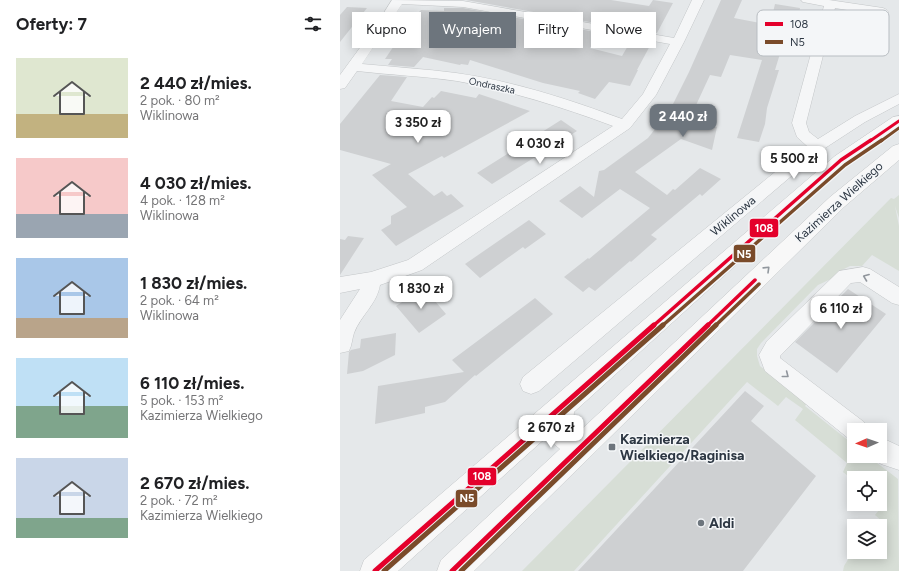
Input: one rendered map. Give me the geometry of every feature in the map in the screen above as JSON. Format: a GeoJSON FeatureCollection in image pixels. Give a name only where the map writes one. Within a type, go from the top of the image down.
{"type":"FeatureCollection","features":[{"type":"Feature","properties":{"kind":"main road"},"geometry":{"type":"LineString","coordinates":[[375,571],[841,160],[899,121]]}},
{"type":"Feature","properties":{"kind":"main road","name":"Kazimierza Wielkiego"},"geometry":{"type":"LineString","coordinates":[[452,571],[586,440],[837,202],[899,150]]}},
{"type":"Feature","properties":{"kind":"main road"},"geometry":{"type":"LineString","coordinates":[[562,407],[560,420],[563,433],[573,442],[580,443],[586,440]]}},
{"type":"Feature","properties":{"kind":"street"},"geometry":{"type":"LineString","coordinates":[[340,84],[354,67],[398,0],[463,4],[678,42]]}},
{"type":"Feature","properties":{"kind":"street"},"geometry":{"type":"LineString","coordinates":[[340,284],[371,280],[415,264],[465,233],[625,126],[649,95],[678,42],[698,0]]}},
{"type":"Feature","properties":{"kind":"street"},"geometry":{"type":"LineString","coordinates":[[807,0],[870,10]]}},
{"type":"Feature","properties":{"kind":"street"},"geometry":{"type":"LineString","coordinates":[[828,10],[830,4]]}},
{"type":"Feature","properties":{"kind":"street"},"geometry":{"type":"LineString","coordinates":[[817,56],[799,124],[802,134],[817,146]]}},
{"type":"Feature","properties":{"kind":"street","name":"Ondraszka"},"geometry":{"type":"LineString","coordinates":[[354,67],[456,77],[516,89],[565,103],[625,126]]}},
{"type":"Feature","properties":{"kind":"street","name":"Wiklinowa"},"geometry":{"type":"LineString","coordinates":[[530,384],[817,146],[860,119],[899,98]]}},
{"type":"Feature","properties":{"kind":"street"},"geometry":{"type":"LineString","coordinates":[[847,423],[772,364],[769,355],[774,347],[846,276],[863,274],[899,296]]}},
{"type":"Feature","properties":{"kind":"street"},"geometry":{"type":"LineString","coordinates":[[342,344],[344,331],[369,293],[371,280]]}},
{"type":"Feature","properties":{"kind":"street"},"geometry":{"type":"LineString","coordinates":[[887,454],[899,458]]}},
{"type":"Feature","properties":{"kind":"shaded area"},"geometry":{"type":"Polygon","coordinates":[[[899,195],[899,218],[895,206],[899,226],[899,271],[872,255],[862,266],[850,266],[842,270],[833,278],[818,285],[761,343],[757,349],[757,356],[760,366],[807,403],[805,406],[847,439],[847,463],[795,420],[803,409],[786,397],[778,406],[747,382],[574,571],[522,571],[891,198],[894,199],[899,195]]]}},
{"type":"Feature","properties":{"kind":"shaded area"},"geometry":{"type":"Polygon","coordinates":[[[847,463],[877,463],[898,479],[899,571],[843,571],[848,559],[887,559],[887,519],[880,519],[875,515],[878,511],[887,511],[887,471],[847,471],[847,475],[843,472],[847,463]]]}},
{"type":"Feature","properties":{"kind":"building"},"geometry":{"type":"Polygon","coordinates":[[[466,0],[611,0],[649,6],[653,0],[673,3],[657,33],[656,12],[591,12],[591,22],[583,21],[583,12],[534,12],[466,0]]]}},
{"type":"Feature","properties":{"kind":"building"},"geometry":{"type":"Polygon","coordinates":[[[721,0],[742,0],[734,18],[757,22],[757,56],[779,56],[775,70],[779,70],[767,108],[765,124],[759,142],[737,138],[762,60],[730,55],[721,77],[710,75],[691,116],[696,117],[693,121],[717,127],[712,150],[681,139],[635,172],[667,195],[700,168],[721,179],[702,196],[700,194],[651,235],[657,239],[631,262],[630,261],[595,291],[589,287],[583,292],[564,277],[588,258],[589,259],[650,208],[620,189],[582,218],[559,201],[580,186],[594,197],[599,171],[604,170],[648,138],[670,110],[689,72],[721,0]]]}},
{"type":"Feature","properties":{"kind":"building"},"geometry":{"type":"Polygon","coordinates":[[[775,4],[800,8],[800,10],[774,10],[775,4]]]}},
{"type":"Feature","properties":{"kind":"building"},"geometry":{"type":"Polygon","coordinates":[[[347,7],[367,8],[364,12],[352,12],[352,27],[340,42],[340,15],[347,7]]]}},
{"type":"Feature","properties":{"kind":"building"},"geometry":{"type":"Polygon","coordinates":[[[444,8],[463,8],[485,12],[429,12],[429,48],[516,48],[516,18],[524,19],[524,48],[583,48],[583,30],[591,31],[590,48],[622,56],[627,48],[649,48],[630,86],[609,82],[595,99],[578,93],[580,91],[543,83],[470,60],[468,65],[460,65],[423,57],[414,67],[388,65],[392,59],[385,59],[392,48],[421,48],[421,12],[419,12],[421,10],[444,11],[444,8]]]}},
{"type":"Feature","properties":{"kind":"building"},"geometry":{"type":"Polygon","coordinates":[[[380,75],[407,77],[391,101],[423,107],[432,97],[434,98],[441,91],[476,98],[479,94],[530,111],[444,158],[442,156],[408,174],[434,196],[442,191],[447,196],[451,194],[464,206],[396,246],[381,230],[391,224],[391,216],[407,207],[372,175],[391,164],[340,150],[340,124],[380,75]]]}},
{"type":"Feature","properties":{"kind":"building"},"geometry":{"type":"Polygon","coordinates":[[[561,120],[577,131],[492,184],[477,173],[561,120]]]}},
{"type":"Feature","properties":{"kind":"building"},"geometry":{"type":"Polygon","coordinates":[[[529,220],[546,234],[525,249],[523,247],[480,278],[465,264],[529,220]]]}},
{"type":"Feature","properties":{"kind":"building"},"geometry":{"type":"Polygon","coordinates":[[[348,236],[364,238],[340,275],[340,239],[345,240],[348,236]]]}},
{"type":"Feature","properties":{"kind":"building"},"geometry":{"type":"Polygon","coordinates":[[[424,288],[446,314],[419,333],[396,306],[424,288]]]}},
{"type":"Feature","properties":{"kind":"building"},"geometry":{"type":"Polygon","coordinates":[[[848,289],[886,314],[837,373],[795,342],[848,289]]]}},
{"type":"Feature","properties":{"kind":"building"},"geometry":{"type":"Polygon","coordinates":[[[535,298],[553,314],[476,376],[475,375],[445,402],[425,407],[425,413],[375,424],[378,386],[464,372],[452,360],[535,298]]]}},
{"type":"Feature","properties":{"kind":"building"},"geometry":{"type":"Polygon","coordinates":[[[396,333],[395,355],[363,371],[347,374],[349,352],[360,348],[361,339],[396,333]]]}},
{"type":"Feature","properties":{"kind":"building","name":"Aldi"},"geometry":{"type":"Polygon","coordinates":[[[745,391],[764,406],[751,421],[816,476],[743,571],[578,571],[745,391]]]}},
{"type":"Feature","properties":{"kind":"transit line","name":"108"},"geometry":{"type":"LineString","coordinates":[[375,571],[841,160],[899,121]]}},
{"type":"Feature","properties":{"kind":"transit line","name":"N5"},"geometry":{"type":"LineString","coordinates":[[384,571],[845,165],[899,128]]}},
{"type":"Feature","properties":{"kind":"transit line","name":"108"},"geometry":{"type":"LineString","coordinates":[[452,571],[755,280]]}},
{"type":"Feature","properties":{"kind":"transit line","name":"N5"},"geometry":{"type":"LineString","coordinates":[[461,571],[759,284]]}},
{"type":"Feature","properties":{"kind":"place","name":"Kazimierza Wielkiego/Raginisa"},"geometry":{"type":"Point","coordinates":[612,447]}},
{"type":"Feature","properties":{"kind":"place","name":"Aldi"},"geometry":{"type":"Point","coordinates":[701,523]}}]}
